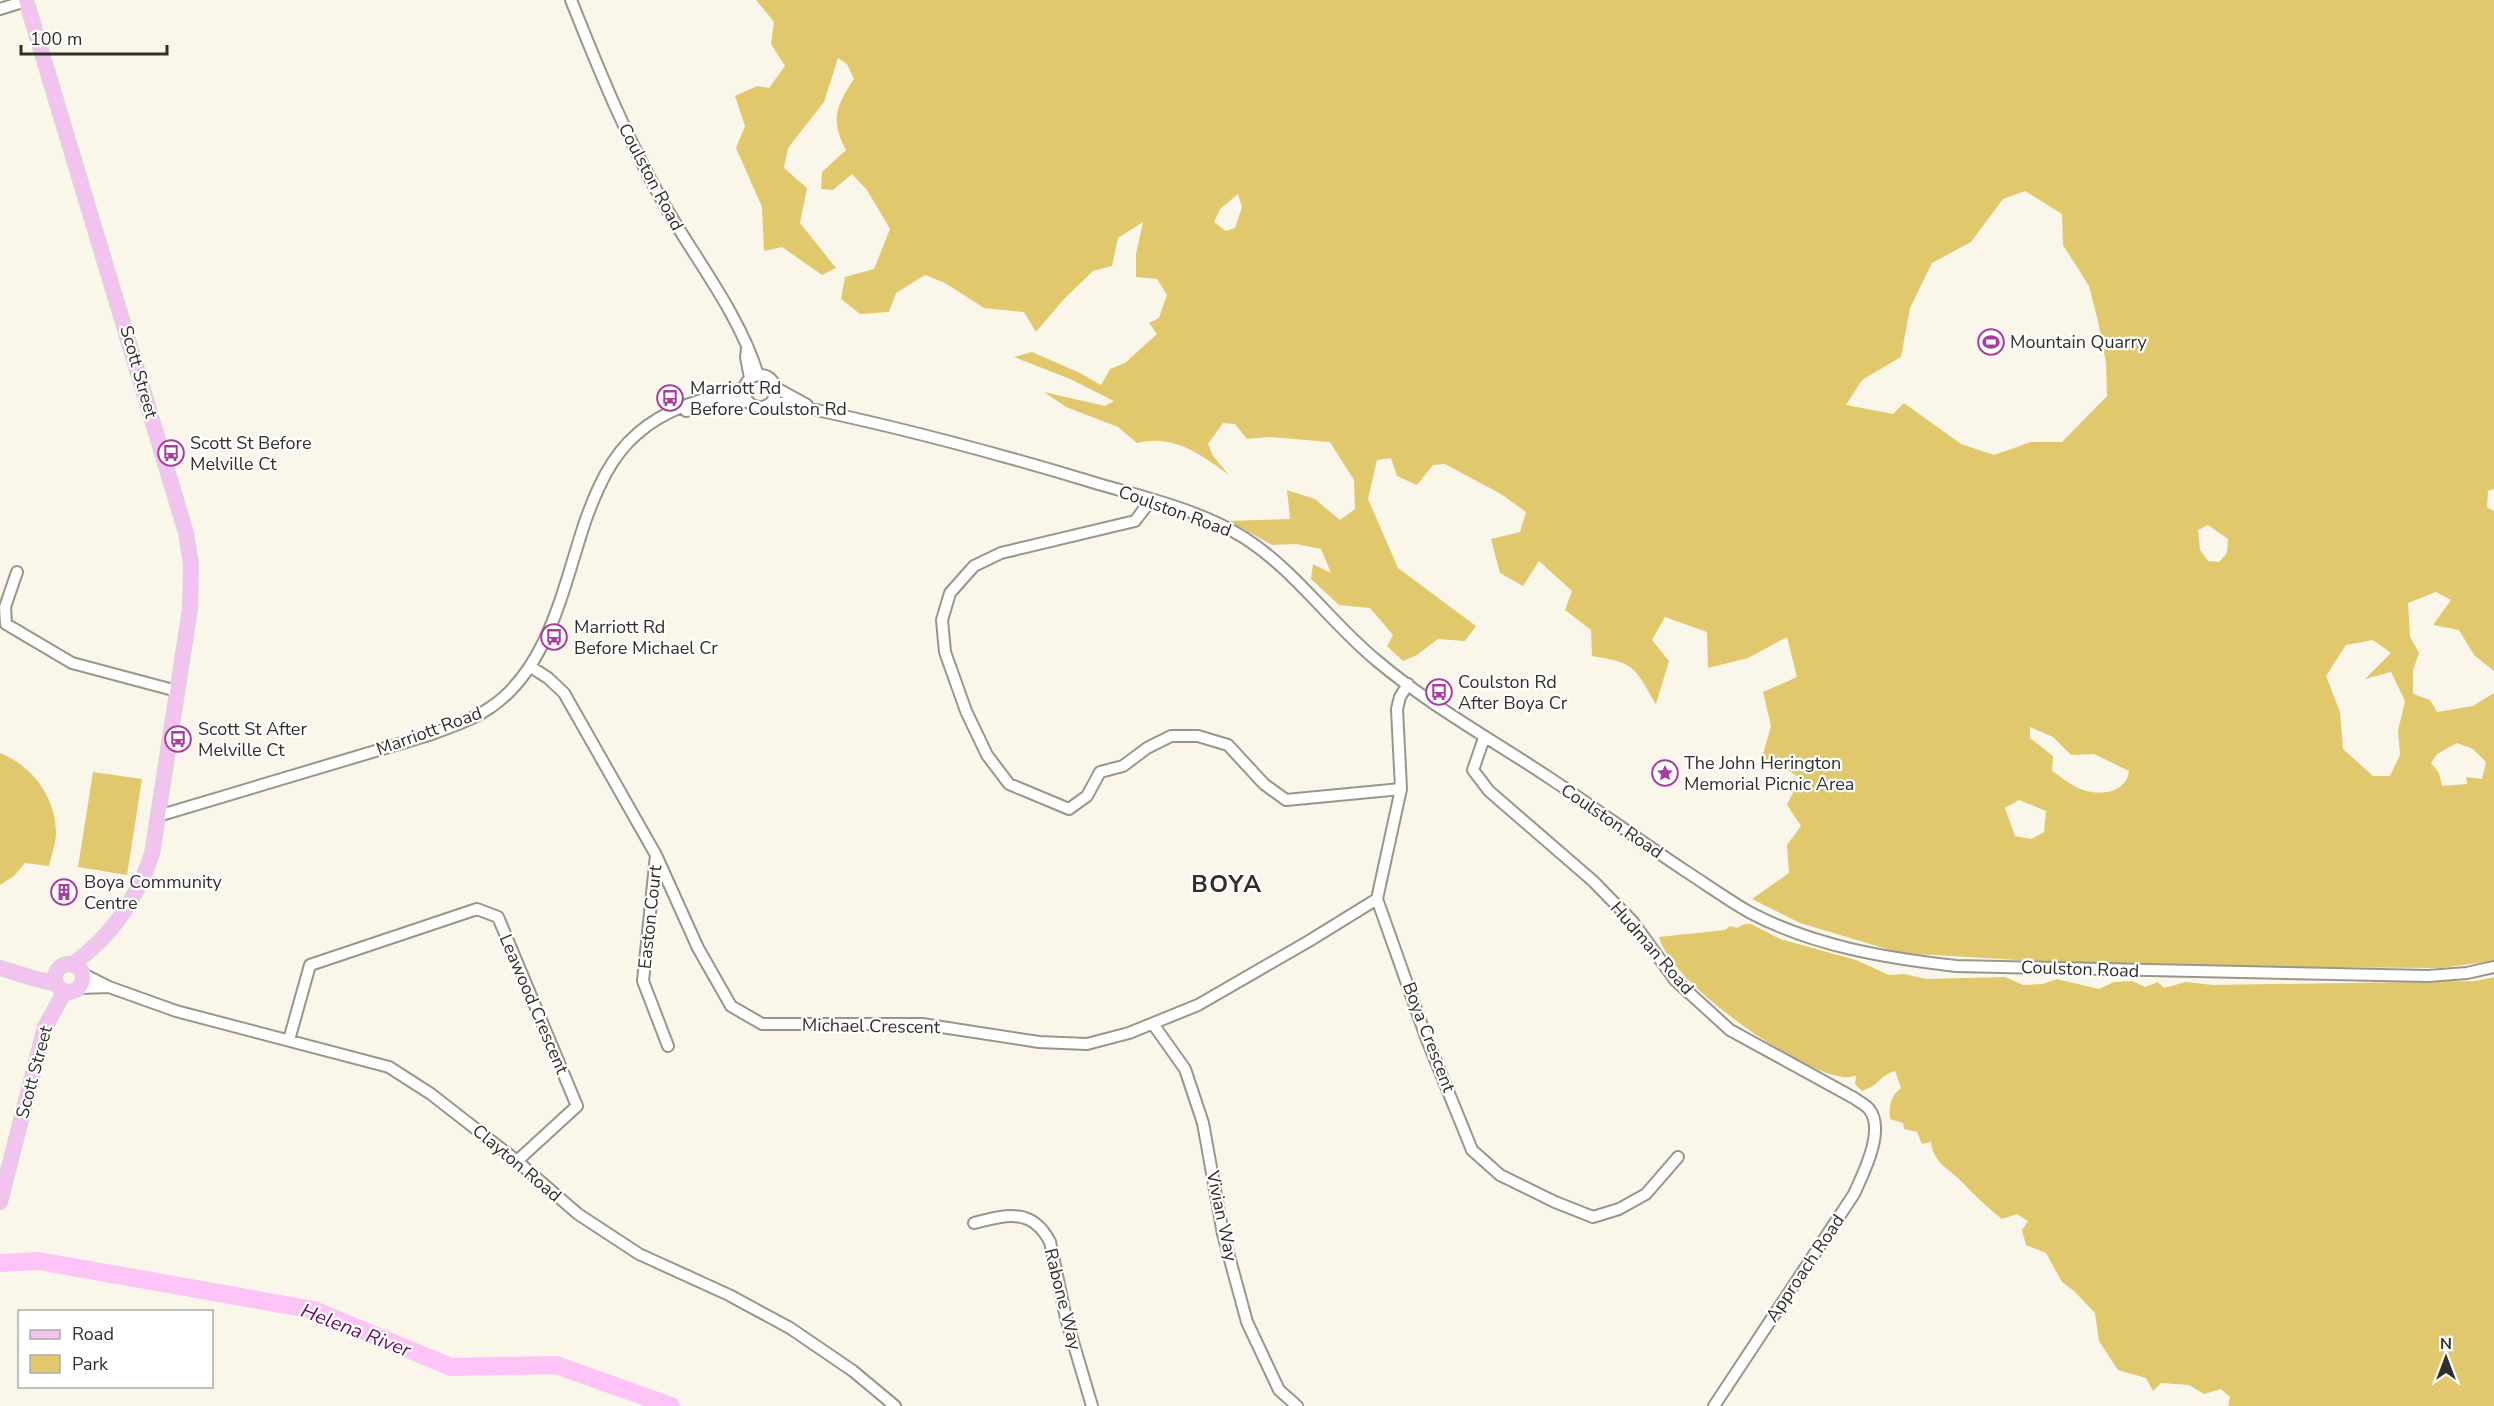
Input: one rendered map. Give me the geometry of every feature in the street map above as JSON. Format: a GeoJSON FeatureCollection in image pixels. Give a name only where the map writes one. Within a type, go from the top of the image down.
{"type":"FeatureCollection","features":[{"type":"Feature","properties":{"kind":"main road","name":"Scott Street"},"geometry":{"type":"LineString","coordinates":[[26,1],[186,533],[191,564],[190,609],[152,854],[143,881],[111,930],[94,948],[79,970],[82,982],[63,984]]}},
{"type":"Feature","properties":{"kind":"main road","name":"Scott Street"},"geometry":{"type":"LineString","coordinates":[[0,1202],[45,1027],[51,1013],[56,1011],[66,964],[79,970]]}},
{"type":"Feature","properties":{"kind":"main road","name":"Clayton Road"},"geometry":{"type":"LineString","coordinates":[[0,968],[27,975],[39,981],[63,984]]}},
{"type":"Feature","properties":{"kind":"street","name":"Coulston Road"},"geometry":{"type":"LineString","coordinates":[[571,0],[628,138],[667,210],[747,346],[751,380]]}},
{"type":"Feature","properties":{"kind":"street"},"geometry":{"type":"LineString","coordinates":[[0,9],[26,1]]}},
{"type":"Feature","properties":{"kind":"street"},"geometry":{"type":"LineString","coordinates":[[770,378],[776,388],[772,401],[758,407],[748,402],[744,395],[751,380],[770,378]]}},
{"type":"Feature","properties":{"kind":"street","name":"Marriott Road"},"geometry":{"type":"LineString","coordinates":[[158,816],[429,735],[466,721],[490,708],[507,694],[531,667],[549,629],[598,486],[622,449],[636,434],[655,420],[684,404],[751,380]]}},
{"type":"Feature","properties":{"kind":"street","name":"Coulston Road"},"geometry":{"type":"LineString","coordinates":[[776,388],[812,408]]}},
{"type":"Feature","properties":{"kind":"street","name":"Marriott Road"},"geometry":{"type":"LineString","coordinates":[[676,410],[682,411],[730,401],[748,402]]}},
{"type":"Feature","properties":{"kind":"street","name":"Coulston Road"},"geometry":{"type":"LineString","coordinates":[[772,401],[812,408],[967,445],[1151,500],[1218,524],[1261,549],[1360,646],[1408,684],[1484,738],[1548,777],[1618,826],[1750,912],[1795,932],[1847,949],[1895,959],[1987,967],[2406,976],[2467,973],[2494,968]]}},
{"type":"Feature","properties":{"kind":"street"},"geometry":{"type":"LineString","coordinates":[[1151,500],[1135,521],[1001,554],[974,566],[950,593],[942,620],[945,652],[974,729],[987,755],[1009,784],[1069,809],[1086,796],[1100,772],[1123,766],[1147,748],[1171,736],[1198,736],[1228,745],[1264,784],[1286,800],[1401,789]]}},
{"type":"Feature","properties":{"kind":"street"},"geometry":{"type":"LineString","coordinates":[[17,572],[5,607],[6,624],[72,663],[177,692]]}},
{"type":"Feature","properties":{"kind":"street","name":"Michael Crescent"},"geometry":{"type":"LineString","coordinates":[[531,667],[548,678],[564,693],[656,855],[698,948],[731,1006],[762,1024],[922,1024],[1039,1041],[1086,1044],[1129,1033],[1198,1005],[1310,941],[1377,899]]}},
{"type":"Feature","properties":{"kind":"street"},"geometry":{"type":"LineString","coordinates":[[1377,899],[1401,789],[1396,723],[1400,696],[1408,684]]}},
{"type":"Feature","properties":{"kind":"street","name":"Hudman Road"},"geometry":{"type":"LineString","coordinates":[[1484,738],[1473,770],[1489,791],[1593,881],[1633,922],[1675,980],[1730,1030],[1854,1098],[1869,1109],[1875,1122]]}},
{"type":"Feature","properties":{"kind":"street","name":"Easton Court"},"geometry":{"type":"LineString","coordinates":[[656,855],[644,981],[668,1046]]}},
{"type":"Feature","properties":{"kind":"street","name":"Boya Crescent"},"geometry":{"type":"LineString","coordinates":[[1377,899],[1426,1037],[1472,1150],[1493,1169],[1500,1175],[1555,1202],[1593,1217],[1619,1209],[1646,1194],[1678,1157]]}},
{"type":"Feature","properties":{"kind":"street","name":"Leawood Crescent"},"geometry":{"type":"LineString","coordinates":[[289,1040],[310,965],[477,909],[498,917],[577,1106],[517,1161]]}},
{"type":"Feature","properties":{"kind":"street","name":"Clayton Road"},"geometry":{"type":"LineString","coordinates":[[79,970],[109,987],[176,1011],[389,1067],[431,1094],[517,1161],[578,1214],[639,1254],[729,1294],[790,1328],[853,1371],[895,1406]]}},
{"type":"Feature","properties":{"kind":"street","name":"Clayton Road"},"geometry":{"type":"LineString","coordinates":[[63,984],[109,987]]}},
{"type":"Feature","properties":{"kind":"street","name":"Vivian Way"},"geometry":{"type":"LineString","coordinates":[[1153,1024],[1185,1069],[1203,1123],[1223,1234],[1247,1322],[1279,1390],[1296,1406]]}},
{"type":"Feature","properties":{"kind":"street","name":"Approach Road"},"geometry":{"type":"LineString","coordinates":[[1714,1406],[1854,1194],[1866,1168],[1874,1141],[1875,1122]]}},
{"type":"Feature","properties":{"kind":"street","name":"Rabone Way"},"geometry":{"type":"LineString","coordinates":[[974,1223],[1000,1217],[1022,1216],[1035,1221],[1044,1230],[1050,1242],[1066,1318],[1092,1406]]}},
{"type":"Feature","properties":{"kind":"green space"},"geometry":{"type":"Polygon","coordinates":[[[756,0],[2494,0],[2494,489],[2488,491],[2487,507],[2494,511],[2494,671],[2474,655],[2459,630],[2433,625],[2451,600],[2436,592],[2408,603],[2410,637],[2419,653],[2413,670],[2413,694],[2430,700],[2437,712],[2473,706],[2494,693],[2494,961],[2441,968],[2280,967],[2086,964],[1900,953],[1800,923],[1752,899],[1789,873],[1787,845],[1801,826],[1787,805],[1800,778],[1781,766],[1761,761],[1771,726],[1763,692],[1797,677],[1787,637],[1748,658],[1708,668],[1707,632],[1665,617],[1652,640],[1669,661],[1656,704],[1638,674],[1632,669],[1617,661],[1592,656],[1591,630],[1565,610],[1572,591],[1539,561],[1523,586],[1500,573],[1491,539],[1520,532],[1526,512],[1501,494],[1445,464],[1433,465],[1417,485],[1397,476],[1391,458],[1377,460],[1368,499],[1398,568],[1476,626],[1465,641],[1438,639],[1417,655],[1403,661],[1387,646],[1393,635],[1370,608],[1339,605],[1311,579],[1313,564],[1331,573],[1321,549],[1296,544],[1272,545],[1229,521],[1290,519],[1287,490],[1315,499],[1340,520],[1355,509],[1354,480],[1330,442],[1269,437],[1247,439],[1235,424],[1223,423],[1208,444],[1213,456],[1229,475],[1186,448],[1163,441],[1137,443],[1118,427],[1066,407],[1044,392],[1105,406],[1114,401],[1070,379],[1014,357],[1032,352],[1101,385],[1110,369],[1125,363],[1157,334],[1149,323],[1159,318],[1167,295],[1157,279],[1136,277],[1136,254],[1143,222],[1118,238],[1112,266],[1093,271],[1064,299],[1036,332],[1024,312],[984,308],[945,283],[925,275],[896,293],[889,312],[860,314],[841,299],[845,277],[874,269],[890,229],[867,190],[852,174],[833,190],[821,189],[822,172],[846,150],[838,130],[837,113],[854,79],[847,64],[838,58],[824,102],[788,148],[784,168],[807,188],[800,223],[836,268],[822,275],[782,247],[764,251],[762,207],[736,148],[745,126],[735,96],[757,86],[769,88],[785,66],[771,44],[774,22],[756,0]],[[2025,191],[2003,199],[1971,242],[1932,263],[1910,308],[1901,357],[1862,380],[1846,405],[1893,414],[1904,403],[1961,444],[1994,455],[2031,442],[2062,442],[2107,396],[2106,363],[2098,321],[2089,286],[2063,245],[2062,214],[2025,191]],[[1238,194],[1220,209],[1214,222],[1226,231],[1235,228],[1242,207],[1238,194]],[[2208,525],[2198,530],[2200,550],[2208,561],[2219,562],[2227,553],[2228,539],[2208,525]],[[2373,640],[2346,645],[2326,676],[2340,712],[2343,749],[2373,776],[2390,776],[2400,755],[2398,731],[2405,701],[2391,672],[2365,679],[2391,653],[2373,640]],[[2030,727],[2030,738],[2053,756],[2052,771],[2084,790],[2108,792],[2122,785],[2127,779],[2129,771],[2094,754],[2071,755],[2053,737],[2030,727]],[[2457,743],[2437,754],[2431,763],[2439,773],[2442,786],[2467,784],[2466,777],[2482,779],[2486,762],[2473,749],[2457,743]],[[2019,800],[2005,808],[2015,836],[2031,839],[2044,832],[2046,811],[2019,800]]]}},
{"type":"Feature","properties":{"kind":"green space"},"geometry":{"type":"Polygon","coordinates":[[[0,753],[22,766],[40,784],[52,807],[56,833],[49,866],[25,863],[14,876],[0,885],[0,753]]]}},
{"type":"Feature","properties":{"kind":"green space"},"geometry":{"type":"Polygon","coordinates":[[[93,772],[142,779],[127,875],[78,867],[93,772]]]}},
{"type":"Feature","properties":{"kind":"green space"},"geometry":{"type":"Polygon","coordinates":[[[1751,924],[1780,939],[1856,960],[1889,975],[1904,974],[1926,979],[2005,977],[2023,985],[2043,984],[2057,979],[2099,989],[2114,982],[2132,981],[2145,987],[2158,982],[2164,988],[2186,982],[2213,985],[2475,981],[2494,977],[2494,1406],[2228,1406],[2230,1397],[2221,1389],[2204,1394],[2189,1385],[2161,1383],[2153,1391],[2146,1378],[2118,1370],[2099,1341],[2095,1313],[2062,1282],[2046,1253],[2026,1245],[2022,1230],[2028,1221],[2017,1214],[2002,1219],[1939,1161],[1931,1142],[1922,1144],[1917,1132],[1904,1129],[1903,1123],[1890,1119],[1891,1102],[1901,1088],[1895,1071],[1862,1091],[1855,1084],[1856,1076],[1845,1077],[1822,1071],[1796,1059],[1738,1022],[1710,999],[1668,956],[1659,937],[1725,930],[1730,926],[1737,928],[1751,924]]]}},
{"type":"Feature","properties":{"kind":"waterway","name":"Helena River"},"geometry":{"type":"LineString","coordinates":[[0,1263],[39,1261],[314,1310],[451,1367],[556,1365],[671,1406]]}},
{"type":"Feature","properties":{"kind":"place","name":"Mountain Quarry"},"geometry":{"type":"Point","coordinates":[1991,342]}},
{"type":"Feature","properties":{"kind":"place","name":"Marriott Rd Before Coulston Rd"},"geometry":{"type":"Point","coordinates":[670,398]}},
{"type":"Feature","properties":{"kind":"place","name":"Scott St Before Melville Ct"},"geometry":{"type":"Point","coordinates":[171,453]}},
{"type":"Feature","properties":{"kind":"place","name":"Marriott Rd Before Michael Cr"},"geometry":{"type":"Point","coordinates":[554,637]}},
{"type":"Feature","properties":{"kind":"place","name":"Coulston Rd After Boya Cr"},"geometry":{"type":"Point","coordinates":[1439,692]}},
{"type":"Feature","properties":{"kind":"place","name":"Scott St After Melville Ct"},"geometry":{"type":"Point","coordinates":[178,739]}},
{"type":"Feature","properties":{"kind":"place","name":"The John Herington Memorial Picnic Area"},"geometry":{"type":"Point","coordinates":[1665,773]}},
{"type":"Feature","properties":{"kind":"place","name":"Boya Community Centre"},"geometry":{"type":"Point","coordinates":[64,892]}},
{"type":"Feature","properties":{"kind":"district","name":"BOYA"},"geometry":{"type":"Point","coordinates":[1227,884]}}]}
